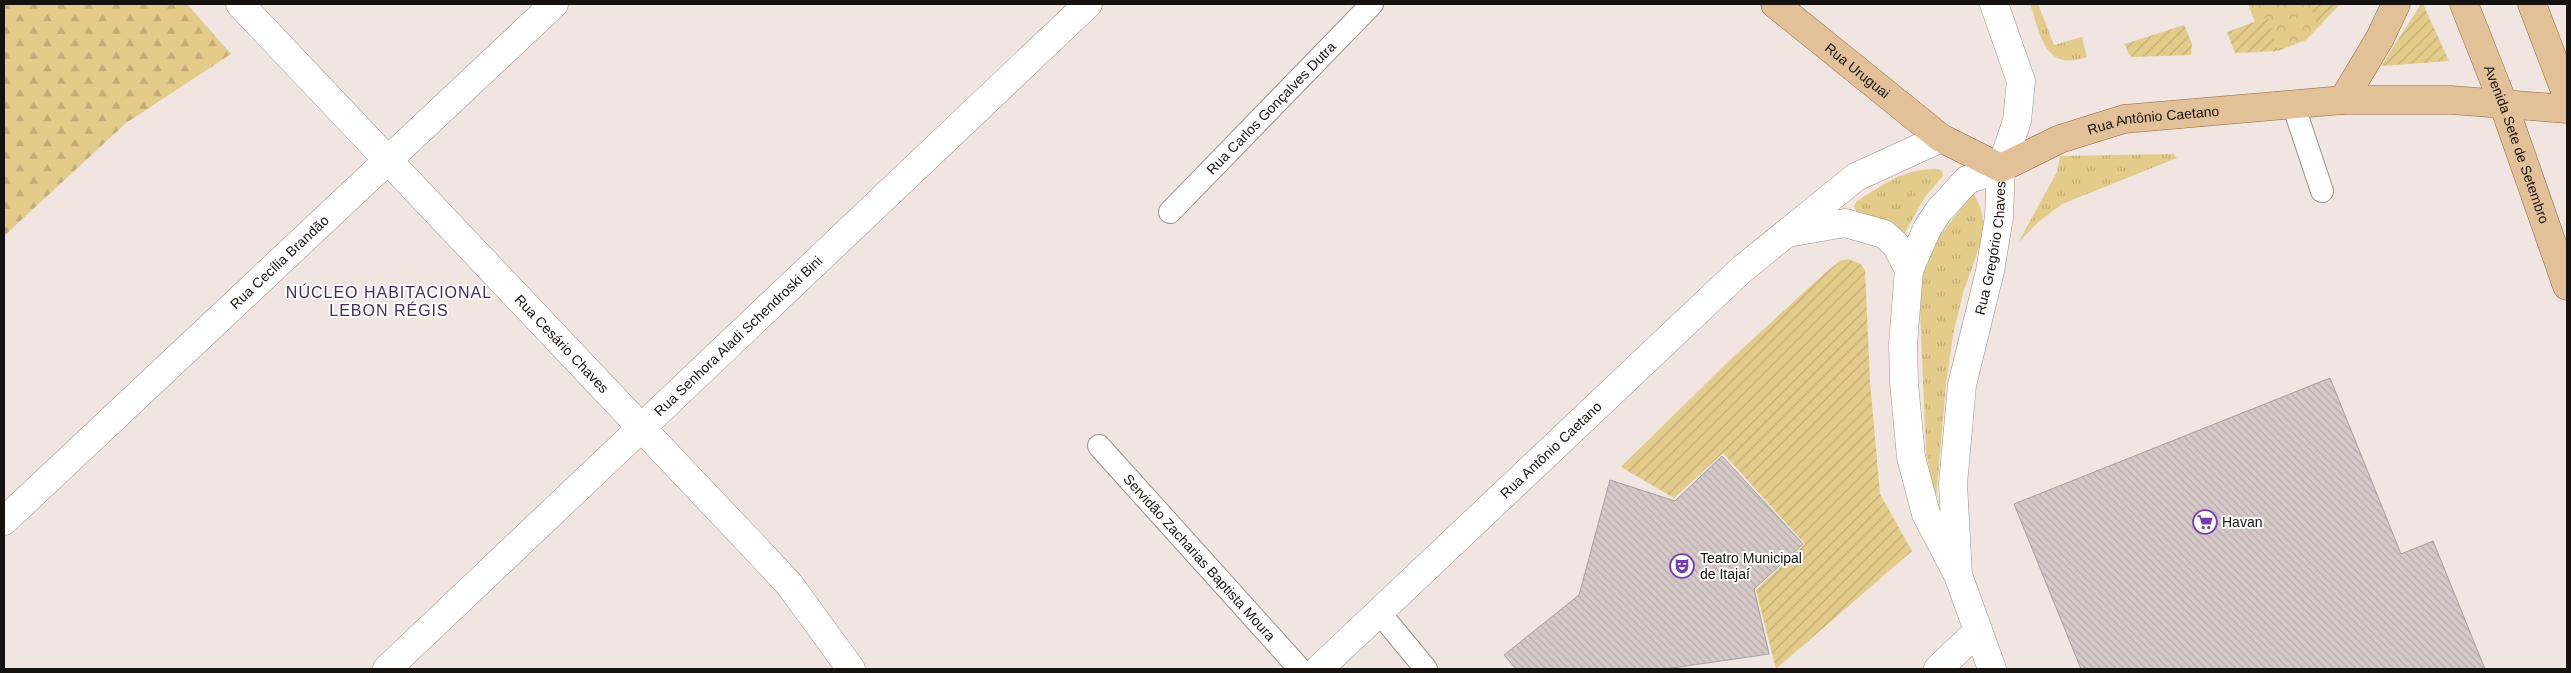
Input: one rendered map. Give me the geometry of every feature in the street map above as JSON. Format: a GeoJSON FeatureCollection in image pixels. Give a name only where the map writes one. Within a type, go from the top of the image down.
{"type":"FeatureCollection","features":[{"type":"Feature","properties":{"kind":"main road","name":"Rua Uruguai"},"geometry":{"type":"LineString","coordinates":[[1775,4],[1941,138]]}},
{"type":"Feature","properties":{"kind":"main road"},"geometry":{"type":"LineString","coordinates":[[2343,100],[2380,38],[2396,4]]}},
{"type":"Feature","properties":{"kind":"main road","name":"Avenida Sete de Setembro"},"geometry":{"type":"LineString","coordinates":[[2464,4],[2503,103],[2567,286]]}},
{"type":"Feature","properties":{"kind":"main road"},"geometry":{"type":"LineString","coordinates":[[2532,4],[2567,96]]}},
{"type":"Feature","properties":{"kind":"main road","name":"Rua Antônio Caetano"},"geometry":{"type":"LineString","coordinates":[[2002,168],[2060,139],[2124,119],[2343,100],[2503,103],[2567,109]]}},
{"type":"Feature","properties":{"kind":"main road"},"geometry":{"type":"LineString","coordinates":[[1941,138],[2002,168]]}},
{"type":"Feature","properties":{"kind":"street","name":"Rua Cesário Chaves"},"geometry":{"type":"LineString","coordinates":[[240,4],[789,584],[851,669]]}},
{"type":"Feature","properties":{"kind":"street","name":"Rua Cecília Brandão"},"geometry":{"type":"LineString","coordinates":[[4,521],[554,4]]}},
{"type":"Feature","properties":{"kind":"street","name":"Rua Senhora Aladi Schendroski Bini"},"geometry":{"type":"LineString","coordinates":[[387,669],[1088,4]]}},
{"type":"Feature","properties":{"kind":"street"},"geometry":{"type":"LineString","coordinates":[[1994,4],[2021,81],[2017,121],[2002,168]]}},
{"type":"Feature","properties":{"kind":"street","name":"Rua Antônio Caetano"},"geometry":{"type":"LineString","coordinates":[[1319,669],[1378,611],[1741,270],[1783,234],[1856,177],[1941,138]]}},
{"type":"Feature","properties":{"kind":"street","name":"Rua Gregório Chaves"},"geometry":{"type":"LineString","coordinates":[[1958,574],[1953,484],[1962,385],[1990,271],[1999,217],[2002,168],[1967,180],[1950,196],[1927,229],[1909,270],[1903,344],[1904,383],[1911,457],[1926,514],[1958,574],[1992,669]]}},
{"type":"Feature","properties":{"kind":"street"},"geometry":{"type":"LineString","coordinates":[[1783,234],[1845,223],[1884,234],[1896,245],[1909,270]]}},
{"type":"Feature","properties":{"kind":"street"},"geometry":{"type":"LineString","coordinates":[[1938,669],[1978,631]]}},
{"type":"Feature","properties":{"kind":"lane","name":"Rua Carlos Gonçalves Dutra"},"geometry":{"type":"LineString","coordinates":[[1170,212],[1372,4]]}},
{"type":"Feature","properties":{"kind":"lane"},"geometry":{"type":"LineString","coordinates":[[2294,104],[2322,191]]}},
{"type":"Feature","properties":{"kind":"lane","name":"Servidão Zacharias Baptista Moura"},"geometry":{"type":"LineString","coordinates":[[1099,446],[1300,669]]}},
{"type":"Feature","properties":{"kind":"lane"},"geometry":{"type":"LineString","coordinates":[[1378,611],[1426,669]]}},
{"type":"Feature","properties":{"kind":"green space"},"geometry":{"type":"Polygon","coordinates":[[[4,4],[187,4],[231,54],[126,123],[4,236],[4,4]]]}},
{"type":"Feature","properties":{"kind":"green space"},"geometry":{"type":"Polygon","coordinates":[[[2030,4],[2038,4],[2054,45],[2082,37],[2087,57],[2073,60],[2062,59],[2053,55],[2046,48],[2030,4]]]}},
{"type":"Feature","properties":{"kind":"green space"},"geometry":{"type":"Polygon","coordinates":[[[2248,4],[2340,4],[2306,40],[2278,51],[2268,18],[2255,22],[2248,4]]]}},
{"type":"Feature","properties":{"kind":"green space"},"geometry":{"type":"Polygon","coordinates":[[[2309,4],[2340,4],[2318,27],[2309,4]]]}},
{"type":"Feature","properties":{"kind":"green space"},"geometry":{"type":"Polygon","coordinates":[[[2421,4],[2423,4],[2449,61],[2381,66],[2421,4]]]}},
{"type":"Feature","properties":{"kind":"green space"},"geometry":{"type":"Polygon","coordinates":[[[2268,17],[2278,51],[2235,53],[2227,32],[2268,17]]]}},
{"type":"Feature","properties":{"kind":"green space"},"geometry":{"type":"Polygon","coordinates":[[[2184,25],[2192,44],[2191,55],[2132,57],[2128,53],[2125,44],[2184,25]]]}},
{"type":"Feature","properties":{"kind":"green space"},"geometry":{"type":"Polygon","coordinates":[[[2174,154],[2177,158],[2062,204],[2037,223],[2018,243],[2057,172],[2060,156],[2174,154]]]}},
{"type":"Feature","properties":{"kind":"green space"},"geometry":{"type":"Polygon","coordinates":[[[1936,169],[1942,171],[1943,176],[1925,197],[1904,234],[1877,218],[1856,211],[1854,206],[1857,201],[1885,183],[1913,172],[1936,169]]]}},
{"type":"Feature","properties":{"kind":"green space"},"geometry":{"type":"Polygon","coordinates":[[[1973,193],[1980,206],[1984,224],[1981,242],[1963,293],[1953,335],[1946,384],[1936,499],[1926,453],[1919,286],[1932,246],[1973,193]]]}},
{"type":"Feature","properties":{"kind":"green space"},"geometry":{"type":"Polygon","coordinates":[[[1848,259],[1861,264],[1865,270],[1870,382],[1880,494],[1912,551],[1776,669],[1756,590],[1805,544],[1723,453],[1674,498],[1621,467],[1731,359],[1825,273],[1840,261],[1848,259]]]}},
{"type":"Feature","properties":{"kind":"building","name":"Havan"},"geometry":{"type":"Polygon","coordinates":[[[2330,378],[2401,554],[2433,541],[2485,669],[2081,669],[2014,504],[2330,378]]]}},
{"type":"Feature","properties":{"kind":"building","name":"Teatro Municipal de Itajaí"},"geometry":{"type":"Polygon","coordinates":[[[1722,456],[1803,544],[1754,589],[1769,654],[1665,669],[1516,669],[1504,655],[1579,595],[1610,480],[1675,501],[1722,456]]]}},
{"type":"Feature","properties":{"kind":"place","name":"Havan"},"geometry":{"type":"Point","coordinates":[2205,522]}},
{"type":"Feature","properties":{"kind":"place","name":"Teatro Municipal de Itajaí"},"geometry":{"type":"Point","coordinates":[1682,566]}},
{"type":"Feature","properties":{"kind":"district","name":"NÚCLEO HABITACIONAL LEBON RÉGIS"},"geometry":{"type":"Point","coordinates":[389,301]}}]}
